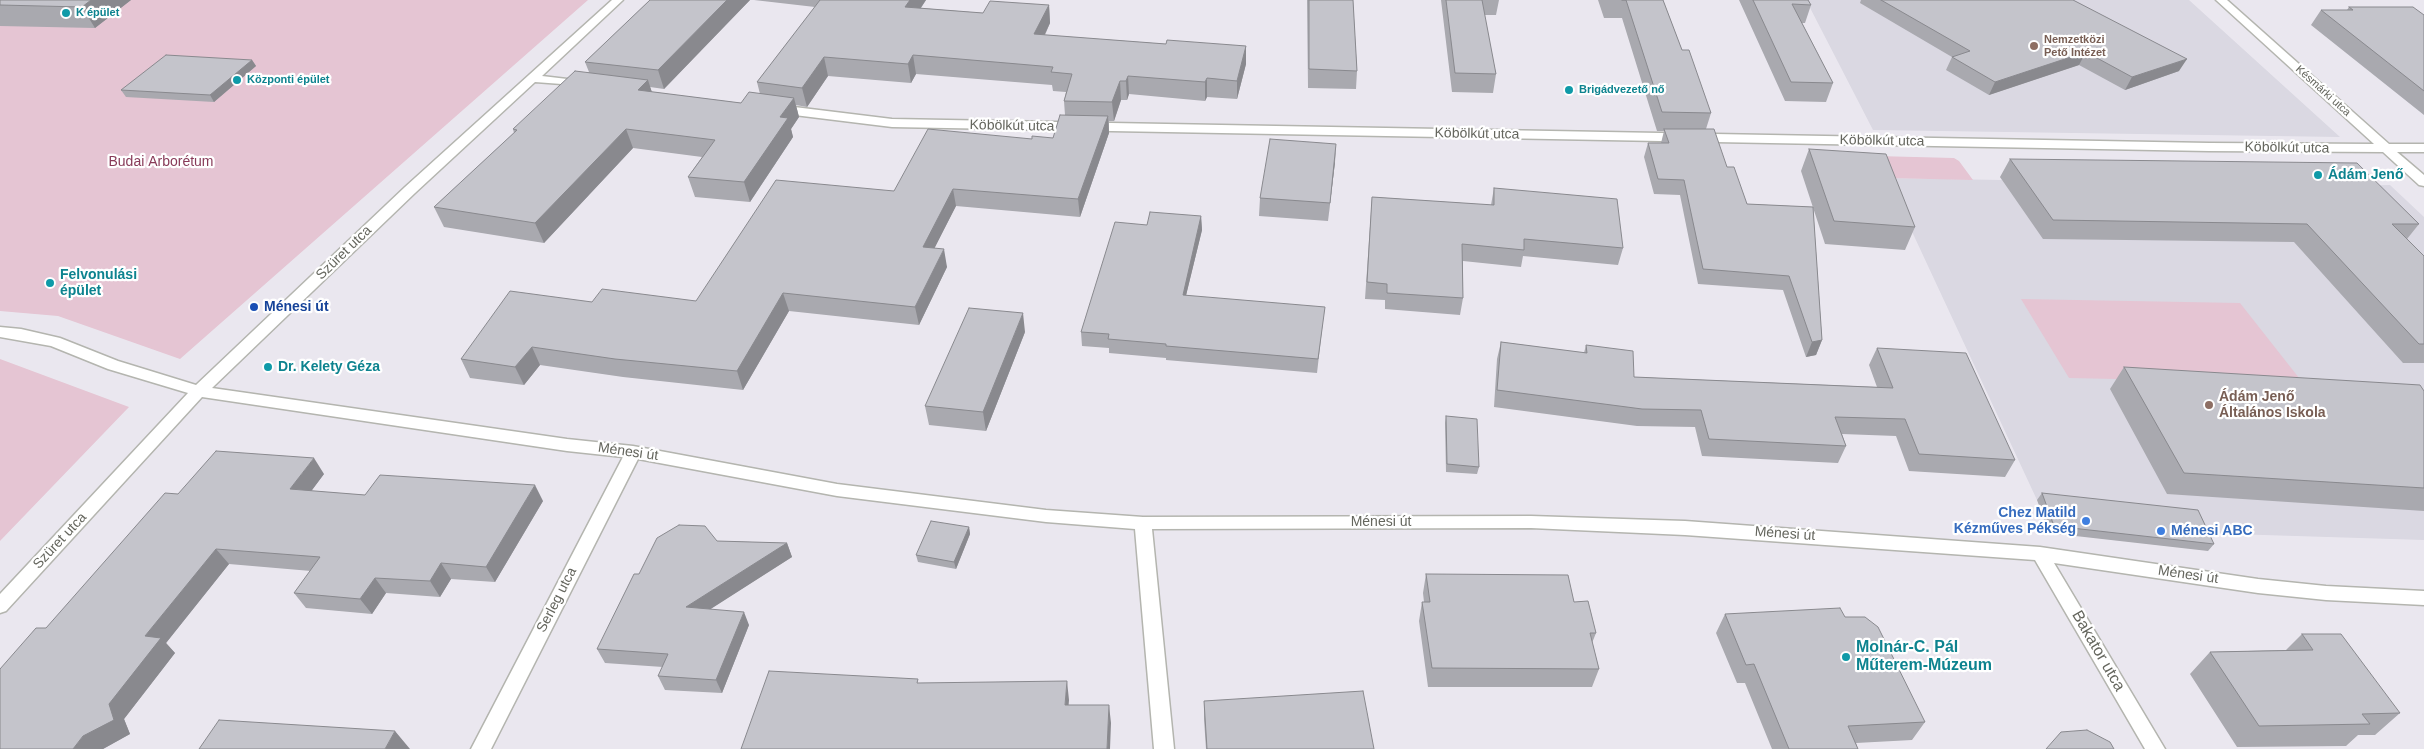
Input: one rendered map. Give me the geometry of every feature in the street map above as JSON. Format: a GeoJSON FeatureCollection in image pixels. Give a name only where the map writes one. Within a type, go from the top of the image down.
{"type":"FeatureCollection","features":[{"type":"Feature","properties":{"kind":"street","name":"Szüret utca"},"geometry":{"type":"LineString","coordinates":[[0,606],[199,391],[410,190],[618,0]]}},
{"type":"Feature","properties":{"kind":"street","name":"Késmárki utca"},"geometry":{"type":"LineString","coordinates":[[2222,0],[2424,182]]}},
{"type":"Feature","properties":{"kind":"street"},"geometry":{"type":"LineString","coordinates":[[533,78],[599,86]]}},
{"type":"Feature","properties":{"kind":"street","name":"Köbölkút utca"},"geometry":{"type":"LineString","coordinates":[[764,107],[892,124],[2388,149],[2424,148]]}},
{"type":"Feature","properties":{"kind":"street","name":"Ménesi út"},"geometry":{"type":"LineString","coordinates":[[0,332],[21,334],[55,342],[113,365],[199,391],[567,445],[634,452],[836,490],[1046,516],[1143,523],[1531,522],[1685,528],[2040,554],[2258,586],[2326,593],[2424,598]]}},
{"type":"Feature","properties":{"kind":"street","name":"Serleg utca"},"geometry":{"type":"LineString","coordinates":[[481,749],[634,452]]}},
{"type":"Feature","properties":{"kind":"street"},"geometry":{"type":"LineString","coordinates":[[1143,523],[1164,749]]}},
{"type":"Feature","properties":{"kind":"street","name":"Bakator utca"},"geometry":{"type":"LineString","coordinates":[[2040,554],[2155,749]]}},
{"type":"Feature","properties":{"kind":"shaded area","name":"Nemzetközi Pető Intézet"},"geometry":{"type":"Polygon","coordinates":[[[1806,0],[2189,0],[2340,137],[1873,130],[1806,0]]]}},
{"type":"Feature","properties":{"kind":"shaded area","name":"Ádám Jenő Általános Iskola"},"geometry":{"type":"Polygon","coordinates":[[[2000,177],[2344,181],[2348,186],[2390,185],[2424,217],[2424,540],[2199,533],[2192,517],[2037,500],[1887,178],[2002,180],[2000,177]]]}},
{"type":"Feature","properties":{"kind":"green space","name":"Budai Arborétum"},"geometry":{"type":"Polygon","coordinates":[[[0,0],[588,0],[180,359],[58,316],[0,311],[0,0]]]}},
{"type":"Feature","properties":{"kind":"green space"},"geometry":{"type":"Polygon","coordinates":[[[1876,156],[1954,158],[1959,161],[1973,180],[1887,178],[1876,156]]]}},
{"type":"Feature","properties":{"kind":"green space"},"geometry":{"type":"Polygon","coordinates":[[[2021,299],[2240,303],[2303,383],[2069,378],[2021,299]]]}},
{"type":"Feature","properties":{"kind":"green space"},"geometry":{"type":"Polygon","coordinates":[[[0,359],[129,407],[0,541],[0,359]]]}},
{"type":"Feature","properties":{"kind":"building"},"geometry":{"type":"Polygon","coordinates":[[[0,0],[91,0],[82,7],[0,5],[0,0]]]}},
{"type":"Feature","properties":{"kind":"building"},"geometry":{"type":"Polygon","coordinates":[[[650,0],[727,0],[658,70],[585,62],[650,0]]]}},
{"type":"Feature","properties":{"kind":"building"},"geometry":{"type":"Polygon","coordinates":[[[820,0],[910,0],[905,7],[983,13],[990,1],[1049,5],[1034,34],[1166,44],[1167,40],[1246,46],[1237,81],[1207,78],[1205,82],[1128,76],[1126,81],[1120,81],[1112,102],[1064,101],[1072,74],[1051,72],[1053,67],[913,55],[908,64],[824,57],[802,88],[757,82],[820,0]]]}},
{"type":"Feature","properties":{"kind":"building"},"geometry":{"type":"Polygon","coordinates":[[[1309,0],[1353,0],[1357,71],[1309,69],[1309,0]]]}},
{"type":"Feature","properties":{"kind":"building"},"geometry":{"type":"Polygon","coordinates":[[[1446,0],[1482,0],[1496,74],[1455,73],[1446,0]]]}},
{"type":"Feature","properties":{"kind":"building"},"geometry":{"type":"Polygon","coordinates":[[[1626,0],[1663,0],[1682,50],[1689,50],[1711,113],[1662,112],[1626,0]]]}},
{"type":"Feature","properties":{"kind":"building"},"geometry":{"type":"Polygon","coordinates":[[[1753,0],[1808,0],[1811,5],[1792,4],[1833,83],[1791,82],[1753,0]]]}},
{"type":"Feature","properties":{"kind":"building"},"geometry":{"type":"Polygon","coordinates":[[[1881,0],[2073,0],[2187,59],[2132,77],[2086,52],[1995,82],[1952,57],[1970,51],[1881,0]]]}},
{"type":"Feature","properties":{"kind":"building"},"geometry":{"type":"Polygon","coordinates":[[[2349,7],[2413,7],[2424,15],[2424,91],[2321,10],[2353,10],[2349,7]]]}},
{"type":"Feature","properties":{"kind":"building"},"geometry":{"type":"Polygon","coordinates":[[[166,55],[252,60],[210,95],[121,90],[166,55]]]}},
{"type":"Feature","properties":{"kind":"building"},"geometry":{"type":"Polygon","coordinates":[[[575,71],[648,80],[638,90],[741,103],[749,92],[794,98],[780,117],[788,118],[744,182],[688,177],[715,140],[626,129],[535,223],[434,207],[517,130],[513,129],[575,71]]]}},
{"type":"Feature","properties":{"kind":"building"},"geometry":{"type":"Polygon","coordinates":[[[1060,115],[1108,116],[1078,199],[953,189],[923,247],[944,249],[915,307],[783,293],[737,371],[615,359],[532,347],[515,367],[461,359],[510,291],[592,302],[602,289],[696,301],[776,180],[894,191],[928,129],[1032,139],[1032,136],[1053,138],[1060,115]]]}},
{"type":"Feature","properties":{"kind":"building"},"geometry":{"type":"Polygon","coordinates":[[[1664,129],[1714,129],[1727,167],[1734,167],[1747,204],[1813,207],[1822,340],[1812,342],[1789,276],[1703,269],[1684,180],[1658,179],[1648,143],[1669,143],[1664,129]]]}},
{"type":"Feature","properties":{"kind":"building"},"geometry":{"type":"Polygon","coordinates":[[[1270,139],[1336,144],[1330,203],[1260,198],[1270,139]]]}},
{"type":"Feature","properties":{"kind":"building"},"geometry":{"type":"Polygon","coordinates":[[[1809,149],[1886,154],[1915,227],[1834,221],[1809,149]]]}},
{"type":"Feature","properties":{"kind":"building"},"geometry":{"type":"Polygon","coordinates":[[[2010,159],[2357,163],[2419,224],[2392,224],[2424,256],[2424,344],[2419,344],[2307,224],[2053,220],[2010,159]]]}},
{"type":"Feature","properties":{"kind":"building"},"geometry":{"type":"Polygon","coordinates":[[[1494,188],[1617,199],[1623,248],[1524,239],[1524,250],[1462,244],[1463,298],[1387,293],[1387,284],[1367,282],[1372,197],[1494,205],[1494,188]]]}},
{"type":"Feature","properties":{"kind":"building"},"geometry":{"type":"Polygon","coordinates":[[[1150,212],[1201,216],[1183,295],[1325,307],[1318,359],[1166,346],[1166,344],[1108,339],[1109,334],[1081,332],[1115,222],[1147,225],[1150,212]]]}},
{"type":"Feature","properties":{"kind":"building"},"geometry":{"type":"Polygon","coordinates":[[[969,308],[1023,313],[983,412],[925,406],[969,308]]]}},
{"type":"Feature","properties":{"kind":"building"},"geometry":{"type":"Polygon","coordinates":[[[1501,342],[1587,353],[1586,345],[1633,351],[1634,377],[1893,388],[1877,348],[1966,353],[2015,460],[1919,454],[1905,419],[1835,417],[1846,446],[1709,439],[1701,410],[1642,409],[1497,390],[1501,342]]]}},
{"type":"Feature","properties":{"kind":"building"},"geometry":{"type":"Polygon","coordinates":[[[2124,367],[2420,385],[2424,391],[2424,488],[2184,473],[2124,367]]]}},
{"type":"Feature","properties":{"kind":"building"},"geometry":{"type":"Polygon","coordinates":[[[1446,416],[1477,419],[1479,467],[1447,464],[1446,416]]]}},
{"type":"Feature","properties":{"kind":"building"},"geometry":{"type":"Polygon","coordinates":[[[216,451],[314,458],[290,489],[365,495],[380,475],[535,485],[486,567],[441,563],[430,581],[375,578],[360,599],[294,593],[320,557],[216,549],[145,636],[161,638],[109,704],[114,720],[83,736],[73,749],[0,749],[0,669],[36,628],[46,628],[165,493],[178,494],[216,451]]]}},
{"type":"Feature","properties":{"kind":"building"},"geometry":{"type":"Polygon","coordinates":[[[2042,493],[2198,510],[2214,544],[2054,526],[2042,493]]]}},
{"type":"Feature","properties":{"kind":"building"},"geometry":{"type":"Polygon","coordinates":[[[931,521],[969,527],[954,562],[916,555],[931,521]]]}},
{"type":"Feature","properties":{"kind":"building"},"geometry":{"type":"Polygon","coordinates":[[[679,525],[705,526],[717,541],[787,543],[686,607],[744,612],[716,680],[658,676],[668,654],[597,649],[634,574],[639,574],[657,538],[679,525]]]}},
{"type":"Feature","properties":{"kind":"building"},"geometry":{"type":"Polygon","coordinates":[[[1426,574],[1568,575],[1574,602],[1588,601],[1596,633],[1590,633],[1599,669],[1432,668],[1422,602],[1430,602],[1426,574]]]}},
{"type":"Feature","properties":{"kind":"building"},"geometry":{"type":"Polygon","coordinates":[[[1840,608],[1845,617],[1865,617],[1878,627],[1925,722],[1848,726],[1858,749],[1789,749],[1754,664],[1746,665],[1725,614],[1840,608]]]}},
{"type":"Feature","properties":{"kind":"building"},"geometry":{"type":"Polygon","coordinates":[[[2302,634],[2341,634],[2400,713],[2362,714],[2370,724],[2259,726],[2210,652],[2313,650],[2302,634]]]}},
{"type":"Feature","properties":{"kind":"building"},"geometry":{"type":"Polygon","coordinates":[[[769,671],[918,679],[917,683],[1067,681],[1065,705],[1109,705],[1107,749],[741,749],[769,671]]]}},
{"type":"Feature","properties":{"kind":"building"},"geometry":{"type":"Polygon","coordinates":[[[1363,691],[1374,749],[1207,749],[1204,701],[1363,691]]]}},
{"type":"Feature","properties":{"kind":"building"},"geometry":{"type":"Polygon","coordinates":[[[219,720],[395,731],[385,749],[199,749],[219,720]]]}},
{"type":"Feature","properties":{"kind":"building"},"geometry":{"type":"Polygon","coordinates":[[[2087,730],[2110,742],[2114,749],[2046,749],[2061,732],[2087,730]]]}},
{"type":"Feature","properties":{"kind":"place","name":"K épület"},"geometry":{"type":"Point","coordinates":[66,13]}},
{"type":"Feature","properties":{"kind":"place","name":"Nemzetközi Pető Intézet"},"geometry":{"type":"Point","coordinates":[2034,46]}},
{"type":"Feature","properties":{"kind":"place","name":"Központi épület"},"geometry":{"type":"Point","coordinates":[237,80]}},
{"type":"Feature","properties":{"kind":"place","name":"Brigádvezető nő"},"geometry":{"type":"Point","coordinates":[1569,90]}},
{"type":"Feature","properties":{"kind":"place","name":"Ádám Jenő"},"geometry":{"type":"Point","coordinates":[2318,175]}},
{"type":"Feature","properties":{"kind":"place","name":"Felvonulási épület"},"geometry":{"type":"Point","coordinates":[50,283]}},
{"type":"Feature","properties":{"kind":"place","name":"Ménesi út"},"geometry":{"type":"Point","coordinates":[254,307]}},
{"type":"Feature","properties":{"kind":"place","name":"Dr. Kelety Géza"},"geometry":{"type":"Point","coordinates":[268,367]}},
{"type":"Feature","properties":{"kind":"place","name":"Ádám Jenő Általános Iskola"},"geometry":{"type":"Point","coordinates":[2209,405]}},
{"type":"Feature","properties":{"kind":"place","name":"Chez Matild Kézműves Pékség"},"geometry":{"type":"Point","coordinates":[2086,521]}},
{"type":"Feature","properties":{"kind":"place","name":"Ménesi ABC"},"geometry":{"type":"Point","coordinates":[2161,531]}},
{"type":"Feature","properties":{"kind":"place","name":"Molnár-C. Pál Műterem-Múzeum"},"geometry":{"type":"Point","coordinates":[1846,657]}}]}
